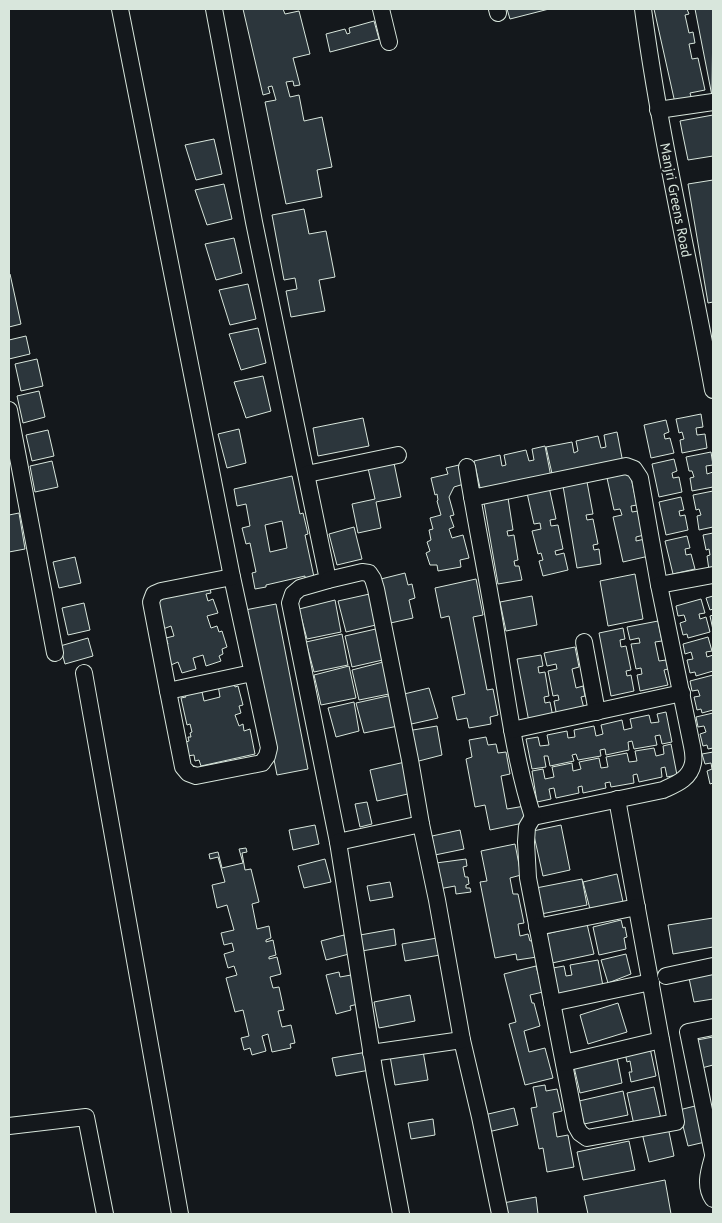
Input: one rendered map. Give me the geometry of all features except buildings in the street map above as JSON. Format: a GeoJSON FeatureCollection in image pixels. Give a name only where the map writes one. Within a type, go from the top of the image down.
{"type":"FeatureCollection","features":[{"type":"Feature","properties":{"kind":"street"},"geometry":{"type":"LineString","coordinates":[[120,9],[232,577],[269,748],[267,756],[262,762],[196,776],[188,773],[183,767],[150,602],[154,594],[161,590],[232,577]]}},
{"type":"Feature","properties":{"kind":"street"},"geometry":{"type":"LineString","coordinates":[[214,9],[254,222],[328,580]]}},
{"type":"Feature","properties":{"kind":"street"},"geometry":{"type":"LineString","coordinates":[[380,9],[389,42]]}},
{"type":"Feature","properties":{"kind":"street","name":"Manjri Greens Road"},"geometry":{"type":"LineString","coordinates":[[643,9],[658,110],[713,390]]}},
{"type":"Feature","properties":{"kind":"street"},"geometry":{"type":"LineString","coordinates":[[658,110],[713,102]]}},
{"type":"Feature","properties":{"kind":"street"},"geometry":{"type":"LineString","coordinates":[[9,410],[55,653]]}},
{"type":"Feature","properties":{"kind":"street"},"geometry":{"type":"LineString","coordinates":[[307,474],[398,455]]}},
{"type":"Feature","properties":{"kind":"street"},"geometry":{"type":"LineString","coordinates":[[472,498],[626,466],[634,469],[640,478],[659,584],[682,693],[694,762],[689,775],[680,783],[663,790],[533,817]]}},
{"type":"Feature","properties":{"kind":"street"},"geometry":{"type":"LineString","coordinates":[[467,468],[512,730],[525,792],[533,817],[528,828],[526,842],[528,878],[576,1126],[580,1133],[587,1138],[676,1122],[661,1040],[658,979],[637,907],[617,799]]}},
{"type":"Feature","properties":{"kind":"street"},"geometry":{"type":"LineString","coordinates":[[401,1214],[371,1053],[338,842],[290,603],[293,594],[300,588],[362,572],[369,573],[373,579],[437,900],[462,1040],[500,1214]]}},
{"type":"Feature","properties":{"kind":"street"},"geometry":{"type":"LineString","coordinates":[[659,584],[713,575]]}},
{"type":"Feature","properties":{"kind":"street"},"geometry":{"type":"LineString","coordinates":[[584,642],[597,712]]}},
{"type":"Feature","properties":{"kind":"street"},"geometry":{"type":"LineString","coordinates":[[84,673],[180,1214]]}},
{"type":"Feature","properties":{"kind":"street"},"geometry":{"type":"LineString","coordinates":[[168,691],[252,673]]}},
{"type":"Feature","properties":{"kind":"street"},"geometry":{"type":"LineString","coordinates":[[512,730],[682,693]]}},
{"type":"Feature","properties":{"kind":"street"},"geometry":{"type":"LineString","coordinates":[[338,842],[421,824]]}},
{"type":"Feature","properties":{"kind":"street"},"geometry":{"type":"LineString","coordinates":[[537,927],[637,907]]}},
{"type":"Feature","properties":{"kind":"street"},"geometry":{"type":"LineString","coordinates":[[552,1003],[713,966]]}},
{"type":"Feature","properties":{"kind":"street"},"geometry":{"type":"LineString","coordinates":[[713,1026],[688,1032],[713,1155],[707,1176],[710,1194],[713,1199]]}},
{"type":"Feature","properties":{"kind":"street"},"geometry":{"type":"LineString","coordinates":[[371,1053],[462,1040]]}},
{"type":"Feature","properties":{"kind":"street"},"geometry":{"type":"LineString","coordinates":[[564,1063],[661,1040]]}},
{"type":"Feature","properties":{"kind":"street"},"geometry":{"type":"LineString","coordinates":[[9,1126],[86,1117],[105,1214]]}}]}
